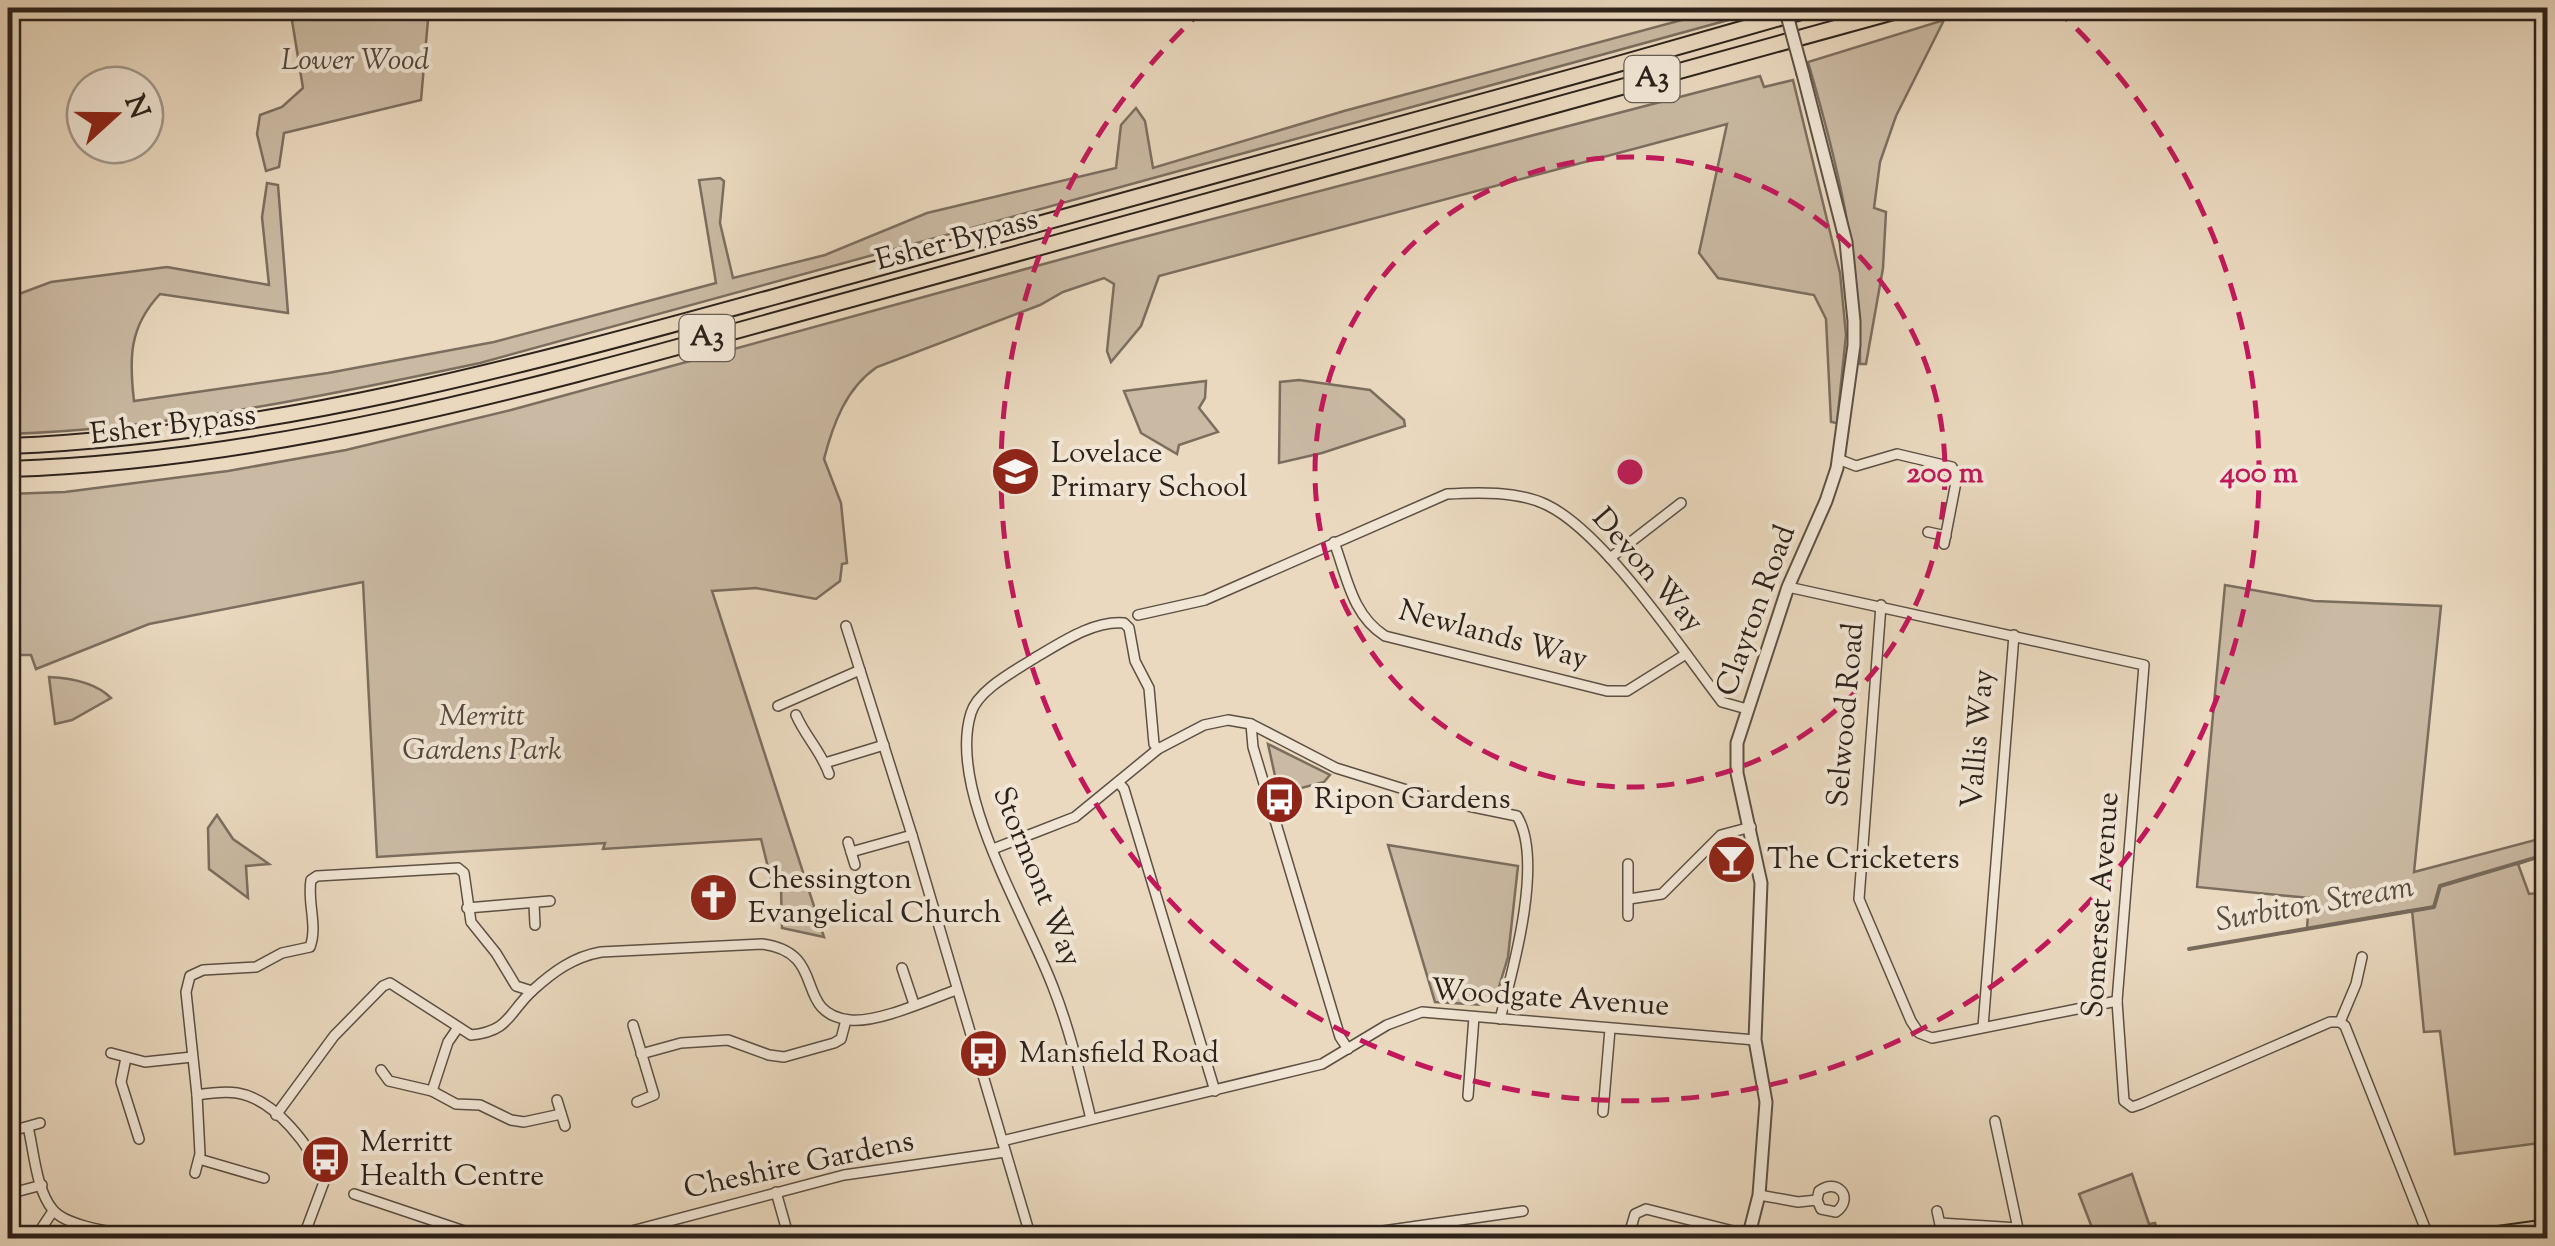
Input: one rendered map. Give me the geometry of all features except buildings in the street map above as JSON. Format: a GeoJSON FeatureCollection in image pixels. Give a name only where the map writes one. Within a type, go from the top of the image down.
{"type":"FeatureCollection","features":[{"type":"Feature","properties":{"kind":"highway","name":"Esher Bypass"},"geometry":{"type":"LineString","coordinates":[[8,446],[114,439],[308,410],[418,388],[712,314],[1165,192],[1815,8]]}},
{"type":"Feature","properties":{"kind":"highway","name":"Esher Bypass"},"geometry":{"type":"LineString","coordinates":[[8,470],[167,456],[308,437],[434,409],[1908,8]]}},
{"type":"Feature","properties":{"kind":"highway"},"geometry":{"type":"LineString","coordinates":[[2469,1238],[2548,1227]]}},
{"type":"Feature","properties":{"kind":"street","name":"Clayton Road"},"geometry":{"type":"LineString","coordinates":[[1749,1237],[1760,1195],[1766,1102],[1755,1040],[1761,884],[1737,772],[1738,743],[1788,586],[1826,502],[1838,459],[1854,345],[1851,279],[1838,205],[1784,8]]}},
{"type":"Feature","properties":{"kind":"street"},"geometry":{"type":"LineString","coordinates":[[1838,459],[1856,466],[1897,454],[1952,467],[1958,477],[1945,540],[1928,532]]}},
{"type":"Feature","properties":{"kind":"street","name":"Devon Way"},"geometry":{"type":"LineString","coordinates":[[1138,616],[1205,600],[1447,494],[1468,492],[1526,498],[1546,504],[1572,520],[1610,558],[1722,702],[1747,709]]}},
{"type":"Feature","properties":{"kind":"street"},"geometry":{"type":"LineString","coordinates":[[1610,558],[1681,503]]}},
{"type":"Feature","properties":{"kind":"street","name":"Newlands Way"},"geometry":{"type":"LineString","coordinates":[[1334,542],[1360,614],[1385,636],[1606,691],[1627,691],[1686,654]]}},
{"type":"Feature","properties":{"kind":"street","name":"Somerset Avenue"},"geometry":{"type":"LineString","coordinates":[[1788,586],[2136,662],[2145,669],[2117,1000],[2124,1101],[2132,1106],[2330,1022],[2340,1022]]}},
{"type":"Feature","properties":{"kind":"street","name":"Selwood Road"},"geometry":{"type":"LineString","coordinates":[[1881,605],[1859,899],[1919,1033],[1932,1038],[2117,1000]]}},
{"type":"Feature","properties":{"kind":"street","name":"Stormont Way"},"geometry":{"type":"LineString","coordinates":[[1090,1119],[1062,1010],[977,803],[966,753],[972,711],[989,691],[1056,645],[1085,631],[1124,623],[1135,661],[1149,688],[1154,744],[1158,749]]}},
{"type":"Feature","properties":{"kind":"street"},"geometry":{"type":"LineString","coordinates":[[846,626],[1031,1238]]}},
{"type":"Feature","properties":{"kind":"street","name":"Vallis Way"},"geometry":{"type":"LineString","coordinates":[[1983,1027],[2014,634]]}},
{"type":"Feature","properties":{"kind":"street"},"geometry":{"type":"LineString","coordinates":[[778,706],[860,670]]}},
{"type":"Feature","properties":{"kind":"street"},"geometry":{"type":"LineString","coordinates":[[792,686],[797,698]]}},
{"type":"Feature","properties":{"kind":"street"},"geometry":{"type":"LineString","coordinates":[[796,716],[829,774]]}},
{"type":"Feature","properties":{"kind":"street"},"geometry":{"type":"LineString","coordinates":[[993,849],[1075,816],[1158,749],[1204,725],[1228,720],[1251,724],[1336,768],[1439,800],[1517,816],[1526,832],[1522,920],[1500,1019]]}},
{"type":"Feature","properties":{"kind":"street"},"geometry":{"type":"LineString","coordinates":[[1251,724],[1253,747],[1340,1037],[1348,1049]]}},
{"type":"Feature","properties":{"kind":"street"},"geometry":{"type":"LineString","coordinates":[[826,763],[884,745]]}},
{"type":"Feature","properties":{"kind":"street"},"geometry":{"type":"LineString","coordinates":[[1118,782],[1124,788],[1215,1091]]}},
{"type":"Feature","properties":{"kind":"street"},"geometry":{"type":"LineString","coordinates":[[1629,899],[1662,894],[1721,834],[1751,827]]}},
{"type":"Feature","properties":{"kind":"street"},"geometry":{"type":"LineString","coordinates":[[855,864],[849,847],[912,834]]}},
{"type":"Feature","properties":{"kind":"street"},"geometry":{"type":"LineString","coordinates":[[1628,864],[1628,916]]}},
{"type":"Feature","properties":{"kind":"street"},"geometry":{"type":"LineString","coordinates":[[195,1173],[199,1158],[197,1095],[186,992],[190,976],[203,970],[256,967],[282,953],[310,947],[310,888],[311,880],[318,876],[458,868],[464,873],[467,908],[476,932],[496,953],[511,980],[522,990],[532,991]]}},
{"type":"Feature","properties":{"kind":"street"},"geometry":{"type":"LineString","coordinates":[[467,908],[550,901]]}},
{"type":"Feature","properties":{"kind":"street"},"geometry":{"type":"LineString","coordinates":[[534,904],[536,925]]}},
{"type":"Feature","properties":{"kind":"street"},"geometry":{"type":"LineString","coordinates":[[276,1115],[334,1036],[383,986],[397,985],[471,1035],[502,1026],[532,991],[560,967],[586,954],[780,946],[802,962],[814,998],[846,1020],[867,1019],[956,990]]}},
{"type":"Feature","properties":{"kind":"street"},"geometry":{"type":"LineString","coordinates":[[2362,957],[2340,1022],[2345,1026],[2429,1238]]}},
{"type":"Feature","properties":{"kind":"street"},"geometry":{"type":"LineString","coordinates":[[902,968],[914,1004]]}},
{"type":"Feature","properties":{"kind":"street","name":"Woodgate Avenue"},"geometry":{"type":"LineString","coordinates":[[1004,1146],[1090,1119],[1322,1064],[1405,1016],[1422,1012],[1755,1040]]}},
{"type":"Feature","properties":{"kind":"street"},"geometry":{"type":"LineString","coordinates":[[1468,1096],[1474,1017]]}},
{"type":"Feature","properties":{"kind":"street"},"geometry":{"type":"LineString","coordinates":[[642,1054],[681,1044],[728,1040],[784,1057],[834,1043],[840,1039],[846,1020]]}},
{"type":"Feature","properties":{"kind":"street"},"geometry":{"type":"LineString","coordinates":[[632,1025],[654,1095],[637,1102]]}},
{"type":"Feature","properties":{"kind":"street"},"geometry":{"type":"LineString","coordinates":[[432,1091],[448,1042],[457,1029]]}},
{"type":"Feature","properties":{"kind":"street"},"geometry":{"type":"LineString","coordinates":[[1604,1112],[1610,1030]]}},
{"type":"Feature","properties":{"kind":"street"},"geometry":{"type":"LineString","coordinates":[[111,1053],[144,1062],[192,1057]]}},
{"type":"Feature","properties":{"kind":"street"},"geometry":{"type":"LineString","coordinates":[[126,1058],[120,1082],[138,1138]]}},
{"type":"Feature","properties":{"kind":"street"},"geometry":{"type":"LineString","coordinates":[[381,1070],[389,1080],[432,1091],[456,1104],[480,1105],[524,1122],[561,1114]]}},
{"type":"Feature","properties":{"kind":"street"},"geometry":{"type":"LineString","coordinates":[[197,1095],[238,1093],[252,1097],[303,1140],[324,1182],[303,1238]]}},
{"type":"Feature","properties":{"kind":"street"},"geometry":{"type":"LineString","coordinates":[[557,1100],[565,1126]]}},
{"type":"Feature","properties":{"kind":"street"},"geometry":{"type":"LineString","coordinates":[[134,1124],[145,1120]]}},
{"type":"Feature","properties":{"kind":"street"},"geometry":{"type":"LineString","coordinates":[[1940,1223],[2019,1233],[1995,1121]]}},
{"type":"Feature","properties":{"kind":"street"},"geometry":{"type":"LineString","coordinates":[[16,1130],[40,1123]]}},
{"type":"Feature","properties":{"kind":"street"},"geometry":{"type":"LineString","coordinates":[[28,1127],[42,1185],[53,1211],[68,1221],[150,1238]]}},
{"type":"Feature","properties":{"kind":"street","name":"Cheshire Gardens"},"geometry":{"type":"LineString","coordinates":[[605,1238],[844,1175],[1004,1146]]}},
{"type":"Feature","properties":{"kind":"street"},"geometry":{"type":"LineString","coordinates":[[199,1158],[264,1178]]}},
{"type":"Feature","properties":{"kind":"street"},"geometry":{"type":"LineString","coordinates":[[8,1194],[42,1185]]}},
{"type":"Feature","properties":{"kind":"street"},"geometry":{"type":"LineString","coordinates":[[776,1192],[789,1238]]}},
{"type":"Feature","properties":{"kind":"street"},"geometry":{"type":"LineString","coordinates":[[354,1194],[486,1238]]}},
{"type":"Feature","properties":{"kind":"street"},"geometry":{"type":"LineString","coordinates":[[1760,1195],[1798,1202],[1817,1200]]}},
{"type":"Feature","properties":{"kind":"street"},"geometry":{"type":"LineString","coordinates":[[1628,1238],[1636,1214],[1646,1208],[1749,1237]]}},
{"type":"Feature","properties":{"kind":"street"},"geometry":{"type":"LineString","coordinates":[[35,1238],[53,1211]]}},
{"type":"Feature","properties":{"kind":"street"},"geometry":{"type":"LineString","coordinates":[[1937,1211],[1943,1238]]}},
{"type":"Feature","properties":{"kind":"street"},"geometry":{"type":"LineString","coordinates":[[1334,1238],[1523,1212]]}},
{"type":"Feature","properties":{"kind":"green space","name":"Lower Wood"},"geometry":{"type":"Polygon","coordinates":[[[290,8],[429,8],[421,100],[284,133],[279,167],[266,171],[257,134],[260,115],[282,107],[303,88],[290,8]]]}},
{"type":"Feature","properties":{"kind":"green space"},"geometry":{"type":"Polygon","coordinates":[[[1695,8],[1772,8],[480,363],[304,399],[186,418],[8,434],[8,279],[11,297],[51,282],[167,267],[269,285],[262,217],[267,183],[278,185],[288,313],[160,294],[137,331],[132,371],[134,401],[328,373],[494,342],[716,283],[699,180],[724,181],[720,223],[733,278],[825,255],[927,213],[1116,168],[1121,125],[1136,108],[1145,121],[1153,168],[1344,111],[1693,17],[1695,8]]]}},
{"type":"Feature","properties":{"kind":"green space"},"geometry":{"type":"Polygon","coordinates":[[[1944,20],[1896,116],[1880,162],[1874,208],[1886,212],[1883,268],[1866,364],[1860,364],[1852,249],[1808,62],[1944,20]]]}},
{"type":"Feature","properties":{"kind":"green space","name":"Merritt Gardens Park"},"geometry":{"type":"Polygon","coordinates":[[[1760,76],[1764,87],[1793,80],[1840,273],[1846,335],[1837,423],[1831,422],[1826,319],[1814,295],[1718,278],[1699,253],[1727,124],[1159,276],[1141,326],[1111,362],[1107,351],[1114,284],[1104,278],[877,367],[866,376],[842,408],[824,459],[841,503],[847,563],[842,564],[840,581],[816,599],[756,588],[712,591],[824,937],[782,928],[781,888],[773,888],[761,839],[603,849],[605,843],[377,857],[363,582],[149,624],[36,669],[31,655],[18,655],[15,642],[8,643],[8,494],[65,492],[228,471],[346,450],[511,410],[1117,244],[1760,76]]]}},
{"type":"Feature","properties":{"kind":"green space"},"geometry":{"type":"Polygon","coordinates":[[[1299,380],[1370,390],[1404,420],[1405,426],[1279,463],[1280,382],[1299,380]]]}},
{"type":"Feature","properties":{"kind":"green space"},"geometry":{"type":"Polygon","coordinates":[[[1206,381],[1205,398],[1199,408],[1218,432],[1179,445],[1177,454],[1141,433],[1124,391],[1206,381]]]}},
{"type":"Feature","properties":{"kind":"green space"},"geometry":{"type":"Polygon","coordinates":[[[2225,585],[2314,601],[2441,606],[2414,872],[2547,837],[2547,854],[2518,864],[2529,894],[2547,892],[2547,1142],[2455,1154],[2440,1031],[2424,1032],[2412,910],[2307,929],[2309,898],[2197,887],[2225,585]]]}},
{"type":"Feature","properties":{"kind":"green space"},"geometry":{"type":"Polygon","coordinates":[[[49,677],[82,682],[111,698],[72,720],[55,724],[49,677]]]}},
{"type":"Feature","properties":{"kind":"green space"},"geometry":{"type":"Polygon","coordinates":[[[1268,744],[1330,775],[1324,782],[1279,794],[1268,744]]]}},
{"type":"Feature","properties":{"kind":"green space"},"geometry":{"type":"Polygon","coordinates":[[[217,815],[233,839],[269,864],[246,866],[248,898],[209,869],[208,828],[217,815]]]}},
{"type":"Feature","properties":{"kind":"green space"},"geometry":{"type":"Polygon","coordinates":[[[1388,845],[1518,866],[1508,957],[1495,1000],[1485,1005],[1435,1002],[1388,845]]]}},
{"type":"Feature","properties":{"kind":"green space"},"geometry":{"type":"Polygon","coordinates":[[[2132,1174],[2149,1224],[2155,1223],[2160,1238],[2096,1238],[2079,1194],[2132,1174]]]}},
{"type":"Feature","properties":{"kind":"waterway","name":"Surbiton Stream"},"geometry":{"type":"LineString","coordinates":[[2189,949],[2434,907],[2440,886],[2548,854]]}},
{"type":"Feature","properties":{"kind":"place","name":"Lovelace Primary School"},"geometry":{"type":"Point","coordinates":[1016,471]}},
{"type":"Feature","properties":{"kind":"place","name":"Ripon Gardens"},"geometry":{"type":"Point","coordinates":[1279,800]}},
{"type":"Feature","properties":{"kind":"place","name":"The Cricketers"},"geometry":{"type":"Point","coordinates":[1732,860]}},
{"type":"Feature","properties":{"kind":"place","name":"Chessington Evangelical Church"},"geometry":{"type":"Point","coordinates":[713,897]}},
{"type":"Feature","properties":{"kind":"place","name":"Mansfield Road"},"geometry":{"type":"Point","coordinates":[984,1054]}},
{"type":"Feature","properties":{"kind":"place","name":"Merritt Health Centre"},"geometry":{"type":"Point","coordinates":[325,1160]}}]}
